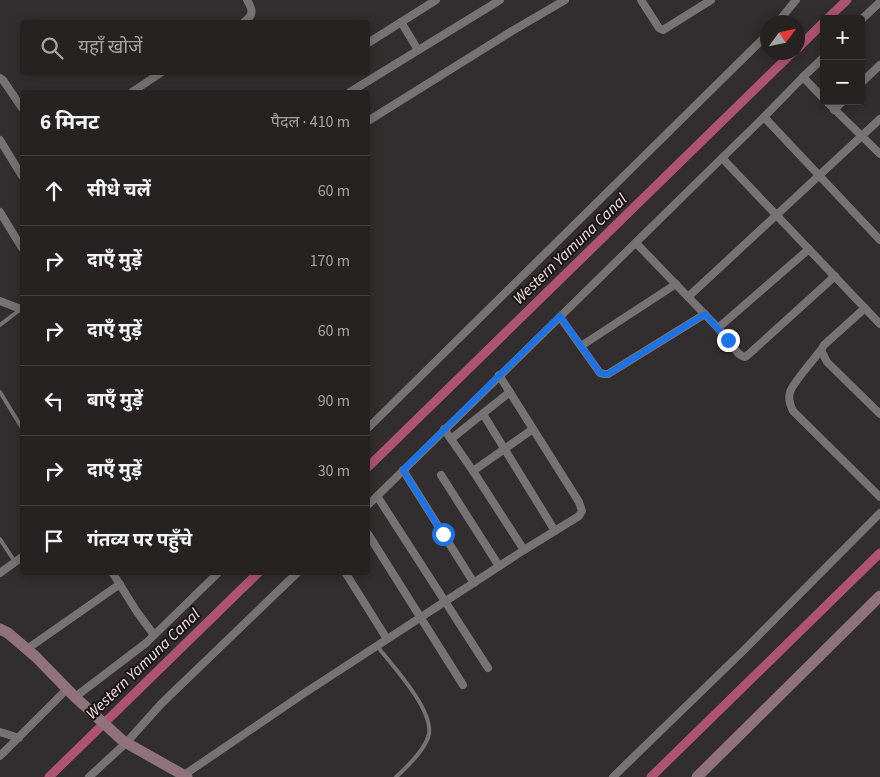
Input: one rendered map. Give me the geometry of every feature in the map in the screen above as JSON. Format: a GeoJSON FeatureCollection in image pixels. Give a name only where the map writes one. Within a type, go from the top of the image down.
{"type":"FeatureCollection","features":[{"type":"Feature","properties":{"kind":"main road"},"geometry":{"type":"LineString","coordinates":[[697,777],[880,596]]}},
{"type":"Feature","properties":{"kind":"main road"},"geometry":{"type":"LineString","coordinates":[[0,628],[27,650],[125,742],[170,773],[185,776]]}},
{"type":"Feature","properties":{"kind":"street"},"geometry":{"type":"LineString","coordinates":[[247,0],[252,13],[251,17],[247,20]]}},
{"type":"Feature","properties":{"kind":"street"},"geometry":{"type":"LineString","coordinates":[[370,41],[436,0]]}},
{"type":"Feature","properties":{"kind":"street"},"geometry":{"type":"LineString","coordinates":[[353,90],[500,0]]}},
{"type":"Feature","properties":{"kind":"street"},"geometry":{"type":"LineString","coordinates":[[370,120],[565,0]]}},
{"type":"Feature","properties":{"kind":"street"},"geometry":{"type":"LineString","coordinates":[[640,0],[659,28],[663,30],[711,0]]}},
{"type":"Feature","properties":{"kind":"street"},"geometry":{"type":"LineString","coordinates":[[784,15],[796,0]]}},
{"type":"Feature","properties":{"kind":"street"},"geometry":{"type":"LineString","coordinates":[[865,16],[880,2]]}},
{"type":"Feature","properties":{"kind":"street"},"geometry":{"type":"LineString","coordinates":[[401,22],[418,50]]}},
{"type":"Feature","properties":{"kind":"street"},"geometry":{"type":"LineString","coordinates":[[370,426],[760,42]]}},
{"type":"Feature","properties":{"kind":"street"},"geometry":{"type":"LineString","coordinates":[[370,503],[821,60]]}},
{"type":"Feature","properties":{"kind":"street"},"geometry":{"type":"LineString","coordinates":[[865,79],[880,65]]}},
{"type":"Feature","properties":{"kind":"street"},"geometry":{"type":"LineString","coordinates":[[135,90],[158,75]]}},
{"type":"Feature","properties":{"kind":"street"},"geometry":{"type":"LineString","coordinates":[[803,77],[820,95]]}},
{"type":"Feature","properties":{"kind":"street"},"geometry":{"type":"LineString","coordinates":[[0,78],[20,105]]}},
{"type":"Feature","properties":{"kind":"street"},"geometry":{"type":"LineString","coordinates":[[830,105],[880,154]]}},
{"type":"Feature","properties":{"kind":"street"},"geometry":{"type":"LineString","coordinates":[[834,110],[839,105]]}},
{"type":"Feature","properties":{"kind":"street"},"geometry":{"type":"LineString","coordinates":[[764,117],[880,240]]}},
{"type":"Feature","properties":{"kind":"street"},"geometry":{"type":"LineString","coordinates":[[688,297],[880,119]]}},
{"type":"Feature","properties":{"kind":"street"},"geometry":{"type":"LineString","coordinates":[[0,140],[20,173]]}},
{"type":"Feature","properties":{"kind":"street"},"geometry":{"type":"LineString","coordinates":[[722,158],[880,324]]}},
{"type":"Feature","properties":{"kind":"street"},"geometry":{"type":"LineString","coordinates":[[0,212],[20,245]]}},
{"type":"Feature","properties":{"kind":"street"},"geometry":{"type":"LineString","coordinates":[[636,243],[718,328],[738,353],[745,357],[835,276]]}},
{"type":"Feature","properties":{"kind":"street"},"geometry":{"type":"LineString","coordinates":[[718,328],[809,249]]}},
{"type":"Feature","properties":{"kind":"street"},"geometry":{"type":"LineString","coordinates":[[581,346],[676,284]]}},
{"type":"Feature","properties":{"kind":"street"},"geometry":{"type":"LineString","coordinates":[[0,300],[20,308]]}},
{"type":"Feature","properties":{"kind":"street"},"geometry":{"type":"LineString","coordinates":[[865,308],[824,345],[790,390],[788,398],[793,411],[880,497]]}},
{"type":"Feature","properties":{"kind":"street"},"geometry":{"type":"LineString","coordinates":[[873,317],[880,312]]}},
{"type":"Feature","properties":{"kind":"street"},"geometry":{"type":"LineString","coordinates":[[560,316],[600,373],[608,374],[705,314]]}},
{"type":"Feature","properties":{"kind":"street"},"geometry":{"type":"LineString","coordinates":[[820,350],[827,362],[880,414]]}},
{"type":"Feature","properties":{"kind":"street"},"geometry":{"type":"LineString","coordinates":[[185,776],[303,694],[579,516],[582,511],[580,502],[499,375]]}},
{"type":"Feature","properties":{"kind":"street"},"geometry":{"type":"LineString","coordinates":[[451,439],[510,392]]}},
{"type":"Feature","properties":{"kind":"street"},"geometry":{"type":"LineString","coordinates":[[483,414],[555,531]]}},
{"type":"Feature","properties":{"kind":"street"},"geometry":{"type":"LineString","coordinates":[[444,429],[524,550]]}},
{"type":"Feature","properties":{"kind":"street"},"geometry":{"type":"LineString","coordinates":[[473,471],[534,429]]}},
{"type":"Feature","properties":{"kind":"street"},"geometry":{"type":"LineString","coordinates":[[403,470],[474,583]]}},
{"type":"Feature","properties":{"kind":"street"},"geometry":{"type":"LineString","coordinates":[[441,475],[499,566]]}},
{"type":"Feature","properties":{"kind":"street"},"geometry":{"type":"LineString","coordinates":[[377,496],[488,668]]}},
{"type":"Feature","properties":{"kind":"street"},"geometry":{"type":"LineString","coordinates":[[613,777],[743,651],[880,513]]}},
{"type":"Feature","properties":{"kind":"street"},"geometry":{"type":"LineString","coordinates":[[370,537],[463,685]]}},
{"type":"Feature","properties":{"kind":"street"},"geometry":{"type":"LineString","coordinates":[[0,573],[20,558]]}},
{"type":"Feature","properties":{"kind":"street"},"geometry":{"type":"LineString","coordinates":[[114,575],[154,634]]}},
{"type":"Feature","properties":{"kind":"street"},"geometry":{"type":"LineString","coordinates":[[207,575],[211,580]]}},
{"type":"Feature","properties":{"kind":"street"},"geometry":{"type":"LineString","coordinates":[[0,756],[19,738],[146,643],[216,575]]}},
{"type":"Feature","properties":{"kind":"street"},"geometry":{"type":"LineString","coordinates":[[89,777],[161,704],[295,575]]}},
{"type":"Feature","properties":{"kind":"street"},"geometry":{"type":"LineString","coordinates":[[347,575],[387,640]]}},
{"type":"Feature","properties":{"kind":"street"},"geometry":{"type":"LineString","coordinates":[[27,650],[120,584]]}},
{"type":"Feature","properties":{"kind":"street"},"geometry":{"type":"LineString","coordinates":[[0,732],[19,738]]}},
{"type":"Feature","properties":{"kind":"lane"},"geometry":{"type":"LineString","coordinates":[[0,325],[20,310]]}},
{"type":"Feature","properties":{"kind":"lane"},"geometry":{"type":"LineString","coordinates":[[0,392],[20,425]]}},
{"type":"Feature","properties":{"kind":"lane"},"geometry":{"type":"LineString","coordinates":[[0,539],[15,562]]}},
{"type":"Feature","properties":{"kind":"lane"},"geometry":{"type":"LineString","coordinates":[[377,646],[412,691],[427,717],[429,726],[428,736],[423,747],[408,766],[396,777]]}},
{"type":"Feature","properties":{"kind":"waterway","name":"Western Yamuna Canal"},"geometry":{"type":"LineString","coordinates":[[831,15],[847,0]]}},
{"type":"Feature","properties":{"kind":"waterway","name":"Western Yamuna Canal"},"geometry":{"type":"LineString","coordinates":[[805,41],[820,26]]}},
{"type":"Feature","properties":{"kind":"waterway","name":"Western Yamuna Canal"},"geometry":{"type":"LineString","coordinates":[[370,465],[785,60]]}},
{"type":"Feature","properties":{"kind":"waterway"},"geometry":{"type":"LineString","coordinates":[[651,777],[880,553]]}},
{"type":"Feature","properties":{"kind":"waterway","name":"Western Yamuna Canal"},"geometry":{"type":"LineString","coordinates":[[49,777],[256,575]]}},
{"type":"Feature","properties":{"kind":"route"},"geometry":{"type":"LineString","coordinates":[[443,534],[403,470],[560,316],[600,373],[604,374],[608,374],[705,314],[728,340]]}}]}
